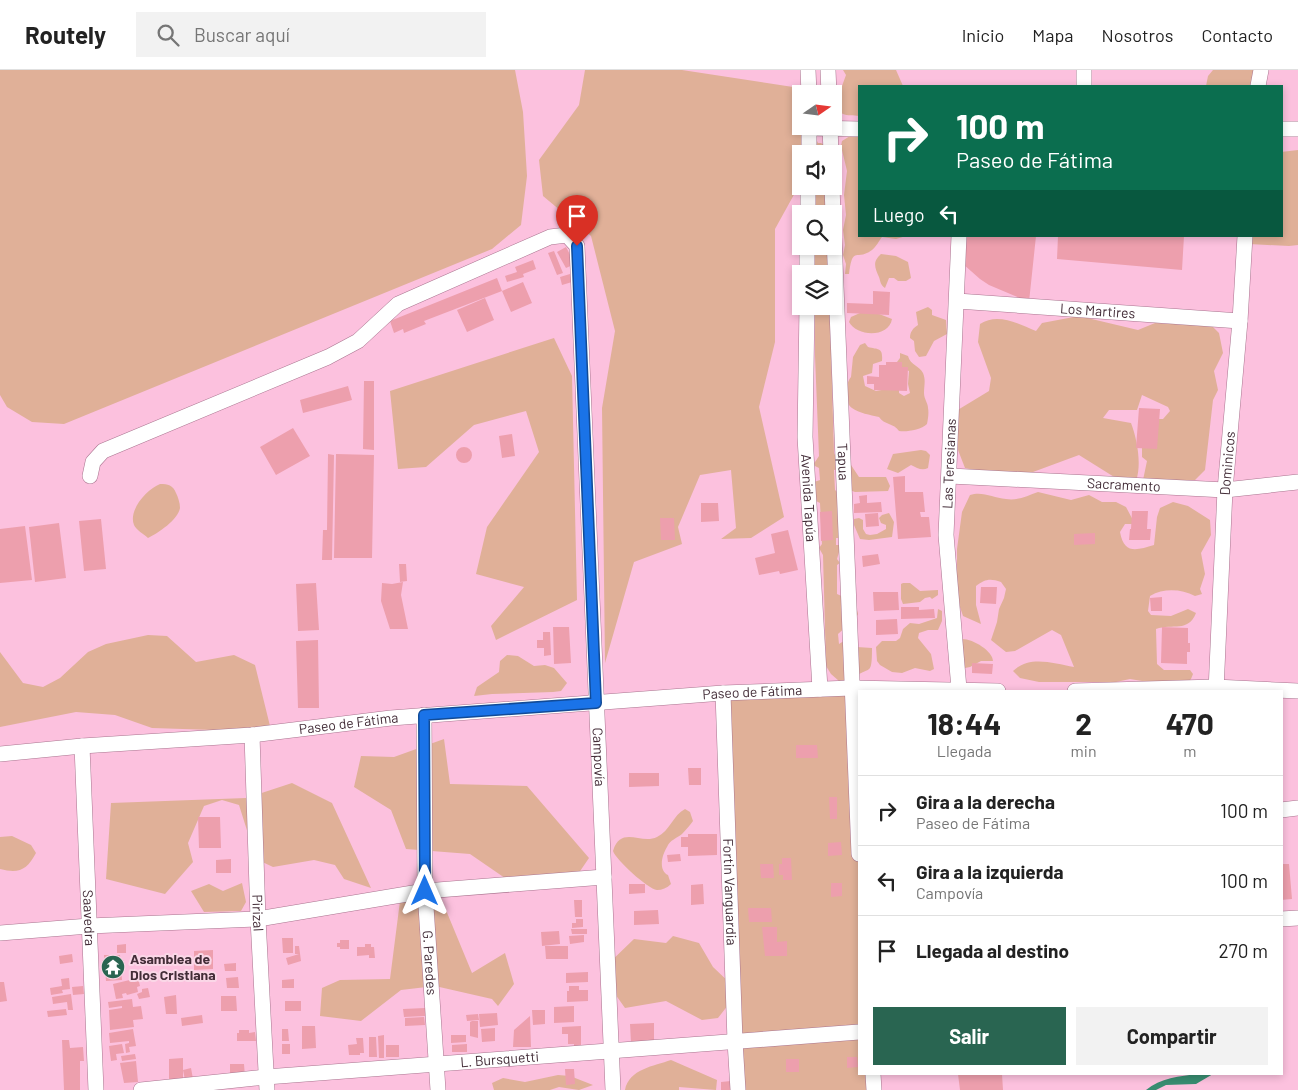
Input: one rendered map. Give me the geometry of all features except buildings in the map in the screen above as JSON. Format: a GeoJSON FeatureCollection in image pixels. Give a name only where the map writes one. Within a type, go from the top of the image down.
{"type":"FeatureCollection","features":[{"type":"Feature","properties":{"kind":"street"},"geometry":{"type":"LineString","coordinates":[[808,70],[808,85]]}},
{"type":"Feature","properties":{"kind":"street"},"geometry":{"type":"LineString","coordinates":[[828,70],[829,85]]}},
{"type":"Feature","properties":{"kind":"street"},"geometry":{"type":"LineString","coordinates":[[1084,70],[1084,85]]}},
{"type":"Feature","properties":{"kind":"street"},"geometry":{"type":"LineString","coordinates":[[1258,85],[1260,70]]}},
{"type":"Feature","properties":{"kind":"street"},"geometry":{"type":"LineString","coordinates":[[842,128],[858,129]]}},
{"type":"Feature","properties":{"kind":"street"},"geometry":{"type":"LineString","coordinates":[[1283,129],[1298,129]]}},
{"type":"Feature","properties":{"kind":"street","name":"Campovía"},"geometry":{"type":"LineString","coordinates":[[90,476],[93,462],[103,451],[328,357],[358,341],[398,304],[550,237],[566,235],[577,246],[613,1090]]}},
{"type":"Feature","properties":{"kind":"street","name":"Las Teresianas"},"geometry":{"type":"LineString","coordinates":[[959,237],[946,536],[959,690]]}},
{"type":"Feature","properties":{"kind":"street","name":"Dominicos"},"geometry":{"type":"LineString","coordinates":[[1215,689],[1225,490],[1240,321],[1245,237]]}},
{"type":"Feature","properties":{"kind":"street","name":"Tapua"},"geometry":{"type":"LineString","coordinates":[[835,255],[851,688]]}},
{"type":"Feature","properties":{"kind":"street","name":"Los Martires"},"geometry":{"type":"LineString","coordinates":[[957,301],[1240,321]]}},
{"type":"Feature","properties":{"kind":"street","name":"Avenida Tapúa"},"geometry":{"type":"LineString","coordinates":[[807,315],[805,437],[820,689]]}},
{"type":"Feature","properties":{"kind":"street","name":"Sacramento"},"geometry":{"type":"LineString","coordinates":[[950,476],[1225,490],[1298,482]]}},
{"type":"Feature","properties":{"kind":"street"},"geometry":{"type":"LineString","coordinates":[[851,688],[858,827]]}},
{"type":"Feature","properties":{"kind":"street","name":"Paseo de Fátima"},"geometry":{"type":"LineString","coordinates":[[0,754],[82,746],[252,735],[424,715],[722,693],[851,688],[959,690]]}},
{"type":"Feature","properties":{"kind":"street"},"geometry":{"type":"LineString","coordinates":[[1145,690],[1256,690]]}},
{"type":"Feature","properties":{"kind":"street"},"geometry":{"type":"LineString","coordinates":[[1283,691],[1298,691]]}},
{"type":"Feature","properties":{"kind":"street","name":"Fortin Vanguardia"},"geometry":{"type":"LineString","coordinates":[[722,693],[738,1090]]}},
{"type":"Feature","properties":{"kind":"street","name":"G. Paredes"},"geometry":{"type":"LineString","coordinates":[[424,715],[425,891],[438,1064],[438,1090]]}},
{"type":"Feature","properties":{"kind":"street","name":"Pirizal"},"geometry":{"type":"LineString","coordinates":[[252,735],[266,1084]]}},
{"type":"Feature","properties":{"kind":"street","name":"Saavedra"},"geometry":{"type":"LineString","coordinates":[[82,746],[96,1090]]}},
{"type":"Feature","properties":{"kind":"street"},"geometry":{"type":"LineString","coordinates":[[1283,810],[1298,808]]}},
{"type":"Feature","properties":{"kind":"street"},"geometry":{"type":"LineString","coordinates":[[0,933],[89,926],[258,919],[425,891],[604,877]]}},
{"type":"Feature","properties":{"kind":"street"},"geometry":{"type":"LineString","coordinates":[[1283,920],[1298,918]]}},
{"type":"Feature","properties":{"kind":"street","name":"L. Bursquetti"},"geometry":{"type":"LineString","coordinates":[[141,1090],[266,1084],[438,1064],[858,1032]]}},
{"type":"Feature","properties":{"kind":"street"},"geometry":{"type":"LineString","coordinates":[[873,1075],[874,1090]]}},
{"type":"Feature","properties":{"kind":"shaded area"},"geometry":{"type":"Polygon","coordinates":[[[0,70],[515,70],[523,112],[527,176],[521,225],[492,249],[64,424],[32,422],[7,407],[0,395],[0,70]]]}},
{"type":"Feature","properties":{"kind":"shaded area"},"geometry":{"type":"Polygon","coordinates":[[[585,70],[682,70],[792,87],[792,135],[814,135],[818,143],[824,145],[792,145],[792,195],[794,195],[775,229],[775,342],[759,407],[784,517],[751,538],[721,539],[736,528],[731,470],[700,475],[678,527],[682,544],[634,562],[605,663],[602,408],[615,331],[591,236],[543,196],[539,160],[579,105],[585,70]]]}},
{"type":"Feature","properties":{"kind":"shaded area"},"geometry":{"type":"Polygon","coordinates":[[[843,70],[896,70],[903,85],[858,85],[858,116],[842,113],[843,84],[846,75],[843,70]]]}},
{"type":"Feature","properties":{"kind":"shaded area"},"geometry":{"type":"Polygon","coordinates":[[[1213,70],[1254,70],[1254,85],[1206,85],[1208,76],[1213,70]]]}},
{"type":"Feature","properties":{"kind":"shaded area"},"geometry":{"type":"Polygon","coordinates":[[[858,135],[858,237],[882,237],[872,250],[862,255],[854,256],[849,274],[845,274],[846,264],[843,255],[845,245],[843,230],[846,215],[844,195],[847,171],[842,150],[842,141],[850,136],[858,135]]]}},
{"type":"Feature","properties":{"kind":"shaded area"},"geometry":{"type":"Polygon","coordinates":[[[1298,150],[1298,245],[1249,244],[1247,237],[1283,237],[1283,152],[1298,150]]]}},
{"type":"Feature","properties":{"kind":"shaded area"},"geometry":{"type":"Polygon","coordinates":[[[815,195],[825,195],[826,205],[815,205],[815,195]]]}},
{"type":"Feature","properties":{"kind":"shaded area"},"geometry":{"type":"Polygon","coordinates":[[[882,237],[903,237],[896,239],[882,237]]]}},
{"type":"Feature","properties":{"kind":"shaded area"},"geometry":{"type":"Polygon","coordinates":[[[881,254],[896,256],[908,262],[911,278],[906,281],[898,281],[894,278],[889,278],[885,288],[881,283],[875,265],[876,260],[881,254]]]}},
{"type":"Feature","properties":{"kind":"shaded area"},"geometry":{"type":"Polygon","coordinates":[[[815,255],[827,255],[828,265],[815,265],[815,255]]]}},
{"type":"Feature","properties":{"kind":"shaded area"},"geometry":{"type":"Polygon","coordinates":[[[928,307],[932,310],[932,315],[946,320],[947,334],[934,341],[926,356],[919,357],[915,351],[914,341],[910,336],[912,330],[918,325],[916,312],[928,307]]]}},
{"type":"Feature","properties":{"kind":"shaded area"},"geometry":{"type":"Polygon","coordinates":[[[874,312],[892,319],[890,325],[885,330],[865,333],[853,327],[849,322],[851,317],[860,313],[874,312]]]}},
{"type":"Feature","properties":{"kind":"shaded area"},"geometry":{"type":"Polygon","coordinates":[[[815,315],[833,315],[842,335],[831,349],[834,453],[840,462],[851,465],[859,477],[886,477],[890,486],[888,491],[855,492],[841,487],[840,469],[834,470],[835,490],[842,496],[840,538],[836,538],[836,545],[841,545],[837,559],[840,563],[837,565],[837,594],[855,602],[858,614],[838,634],[839,644],[847,639],[857,647],[872,648],[871,664],[868,670],[853,679],[839,681],[826,666],[823,555],[819,548],[822,544],[820,503],[816,501],[814,482],[820,480],[819,468],[813,465],[819,456],[815,315]]]}},
{"type":"Feature","properties":{"kind":"shaded area"},"geometry":{"type":"Polygon","coordinates":[[[1079,316],[1138,330],[1155,323],[1212,326],[1219,333],[1223,353],[1214,371],[1218,390],[1213,400],[1205,470],[1195,480],[1143,480],[1147,461],[1142,457],[1142,447],[1156,419],[1163,419],[1170,411],[1168,407],[1142,395],[1137,410],[1109,410],[1103,418],[1131,423],[1137,444],[1139,467],[1136,481],[1127,485],[1079,455],[1033,472],[984,472],[965,468],[958,450],[956,411],[989,391],[991,378],[978,342],[980,324],[994,319],[1001,319],[1036,331],[1042,323],[1079,316]]]}},
{"type":"Feature","properties":{"kind":"shaded area"},"geometry":{"type":"Polygon","coordinates":[[[554,338],[572,376],[577,600],[496,640],[491,626],[524,587],[476,574],[487,527],[539,452],[526,411],[474,425],[426,467],[398,469],[390,391],[554,338]]]}},
{"type":"Feature","properties":{"kind":"shaded area"},"geometry":{"type":"Polygon","coordinates":[[[865,343],[868,347],[881,351],[882,361],[873,364],[872,373],[863,376],[865,386],[876,391],[899,387],[899,393],[904,396],[910,393],[908,384],[909,371],[901,368],[897,362],[900,358],[900,353],[908,356],[922,371],[924,395],[928,406],[927,424],[914,430],[899,431],[879,417],[865,414],[849,405],[846,393],[847,384],[851,377],[853,357],[860,345],[865,343]]]}},
{"type":"Feature","properties":{"kind":"shaded area"},"geometry":{"type":"Polygon","coordinates":[[[926,451],[930,455],[928,468],[922,469],[911,465],[898,473],[887,469],[893,454],[926,451]]]}},
{"type":"Feature","properties":{"kind":"shaded area"},"geometry":{"type":"Polygon","coordinates":[[[160,484],[173,488],[180,508],[172,521],[148,538],[135,527],[134,513],[144,495],[160,484]]]}},
{"type":"Feature","properties":{"kind":"shaded area"},"geometry":{"type":"Polygon","coordinates":[[[1038,492],[1071,500],[1089,495],[1102,502],[1116,502],[1126,507],[1135,524],[1125,524],[1120,532],[1125,544],[1128,548],[1132,549],[1154,545],[1157,517],[1160,508],[1173,502],[1188,506],[1210,520],[1211,535],[1201,553],[1205,574],[1200,589],[1202,594],[1195,596],[1172,590],[1155,593],[1150,596],[1148,611],[1151,615],[1171,616],[1188,609],[1196,613],[1189,623],[1184,625],[1156,629],[1157,664],[1164,670],[1190,670],[1193,674],[1188,682],[1154,683],[1130,679],[1116,682],[1039,682],[1020,678],[1013,671],[1026,663],[1050,662],[1074,667],[1061,635],[1052,630],[1015,651],[1006,652],[991,640],[1006,589],[1001,582],[994,580],[985,581],[976,586],[976,605],[981,624],[963,616],[957,598],[957,549],[962,512],[970,495],[979,494],[1014,499],[1038,492]]]}},
{"type":"Feature","properties":{"kind":"shaded area"},"geometry":{"type":"Polygon","coordinates":[[[889,513],[894,522],[892,537],[869,540],[860,539],[854,525],[854,519],[859,518],[863,520],[863,529],[866,534],[877,534],[886,529],[886,525],[881,523],[879,518],[889,513]]]}},
{"type":"Feature","properties":{"kind":"shaded area"},"geometry":{"type":"Polygon","coordinates":[[[910,583],[920,591],[938,590],[938,595],[932,599],[930,597],[920,602],[903,604],[901,584],[910,583]]]}},
{"type":"Feature","properties":{"kind":"shaded area"},"geometry":{"type":"Polygon","coordinates":[[[938,609],[942,611],[942,621],[938,630],[928,630],[919,633],[918,638],[931,654],[934,669],[930,671],[915,668],[902,673],[892,672],[880,665],[877,661],[876,647],[882,641],[896,641],[900,638],[903,629],[910,623],[919,624],[937,618],[938,609]]]}},
{"type":"Feature","properties":{"kind":"shaded area"},"geometry":{"type":"Polygon","coordinates":[[[148,635],[167,636],[196,662],[234,655],[255,665],[270,726],[254,739],[214,730],[152,728],[115,715],[76,712],[0,727],[0,652],[23,683],[43,687],[60,678],[88,652],[106,644],[148,635]]]}},
{"type":"Feature","properties":{"kind":"shaded area"},"geometry":{"type":"Polygon","coordinates":[[[961,639],[971,641],[986,649],[993,661],[981,661],[965,668],[961,639]]]}},
{"type":"Feature","properties":{"kind":"shaded area"},"geometry":{"type":"Polygon","coordinates":[[[507,655],[518,656],[534,666],[545,665],[554,668],[567,683],[561,691],[474,696],[477,687],[499,672],[500,661],[507,655]]]}},
{"type":"Feature","properties":{"kind":"shaded area"},"geometry":{"type":"Polygon","coordinates":[[[851,688],[858,805],[858,1075],[869,1075],[869,1090],[738,1090],[732,1000],[718,1018],[702,1020],[666,1001],[625,1008],[608,984],[606,966],[634,939],[666,943],[673,936],[699,943],[713,967],[732,985],[723,693],[851,688]]]}},
{"type":"Feature","properties":{"kind":"shaded area"},"geometry":{"type":"Polygon","coordinates":[[[444,739],[450,784],[527,786],[589,858],[574,880],[515,885],[470,854],[406,849],[391,810],[354,787],[361,756],[394,757],[444,739]]]}},
{"type":"Feature","properties":{"kind":"shaded area"},"geometry":{"type":"Polygon","coordinates":[[[292,783],[332,803],[371,888],[344,879],[335,865],[314,860],[273,867],[256,859],[239,805],[222,800],[204,806],[188,843],[193,862],[165,894],[106,879],[111,803],[246,798],[292,783]]]}},
{"type":"Feature","properties":{"kind":"shaded area"},"geometry":{"type":"Polygon","coordinates":[[[685,809],[690,812],[693,821],[665,850],[662,866],[671,884],[666,888],[657,890],[640,880],[613,851],[617,843],[626,837],[651,839],[657,837],[685,809]]]}},
{"type":"Feature","properties":{"kind":"shaded area"},"geometry":{"type":"Polygon","coordinates":[[[12,836],[31,845],[36,853],[26,867],[17,871],[0,869],[0,837],[12,836]]]}},
{"type":"Feature","properties":{"kind":"shaded area"},"geometry":{"type":"Polygon","coordinates":[[[419,881],[436,886],[472,973],[505,953],[514,984],[498,1006],[492,999],[435,986],[401,990],[361,1021],[320,1016],[322,988],[340,980],[390,979],[400,901],[419,881]]]}},
{"type":"Feature","properties":{"kind":"shaded area"},"geometry":{"type":"Polygon","coordinates":[[[242,883],[246,902],[241,911],[204,912],[191,891],[209,884],[223,891],[242,883]]]}},
{"type":"Feature","properties":{"kind":"shaded area"},"geometry":{"type":"Polygon","coordinates":[[[671,1060],[717,1080],[716,1090],[679,1087],[679,1090],[625,1090],[631,1077],[643,1069],[671,1060]]]}},
{"type":"Feature","properties":{"kind":"shaded area"},"geometry":{"type":"Polygon","coordinates":[[[558,1075],[570,1076],[593,1085],[579,1090],[559,1087],[550,1090],[494,1090],[492,1083],[503,1078],[525,1082],[558,1075]]]}},
{"type":"Feature","properties":{"kind":"shaded area"},"geometry":{"type":"Polygon","coordinates":[[[1211,1075],[1196,1084],[1166,1085],[1156,1090],[1146,1090],[1164,1080],[1177,1077],[1211,1075]]]}},
{"type":"Feature","properties":{"kind":"place","name":"Asamblea de Dios Cristiana"},"geometry":{"type":"Point","coordinates":[113,967]}},
{"type":"Feature","properties":{"kind":"route"},"geometry":{"type":"LineString","coordinates":[[425,891],[424,715],[596,703],[577,246]]}}]}
